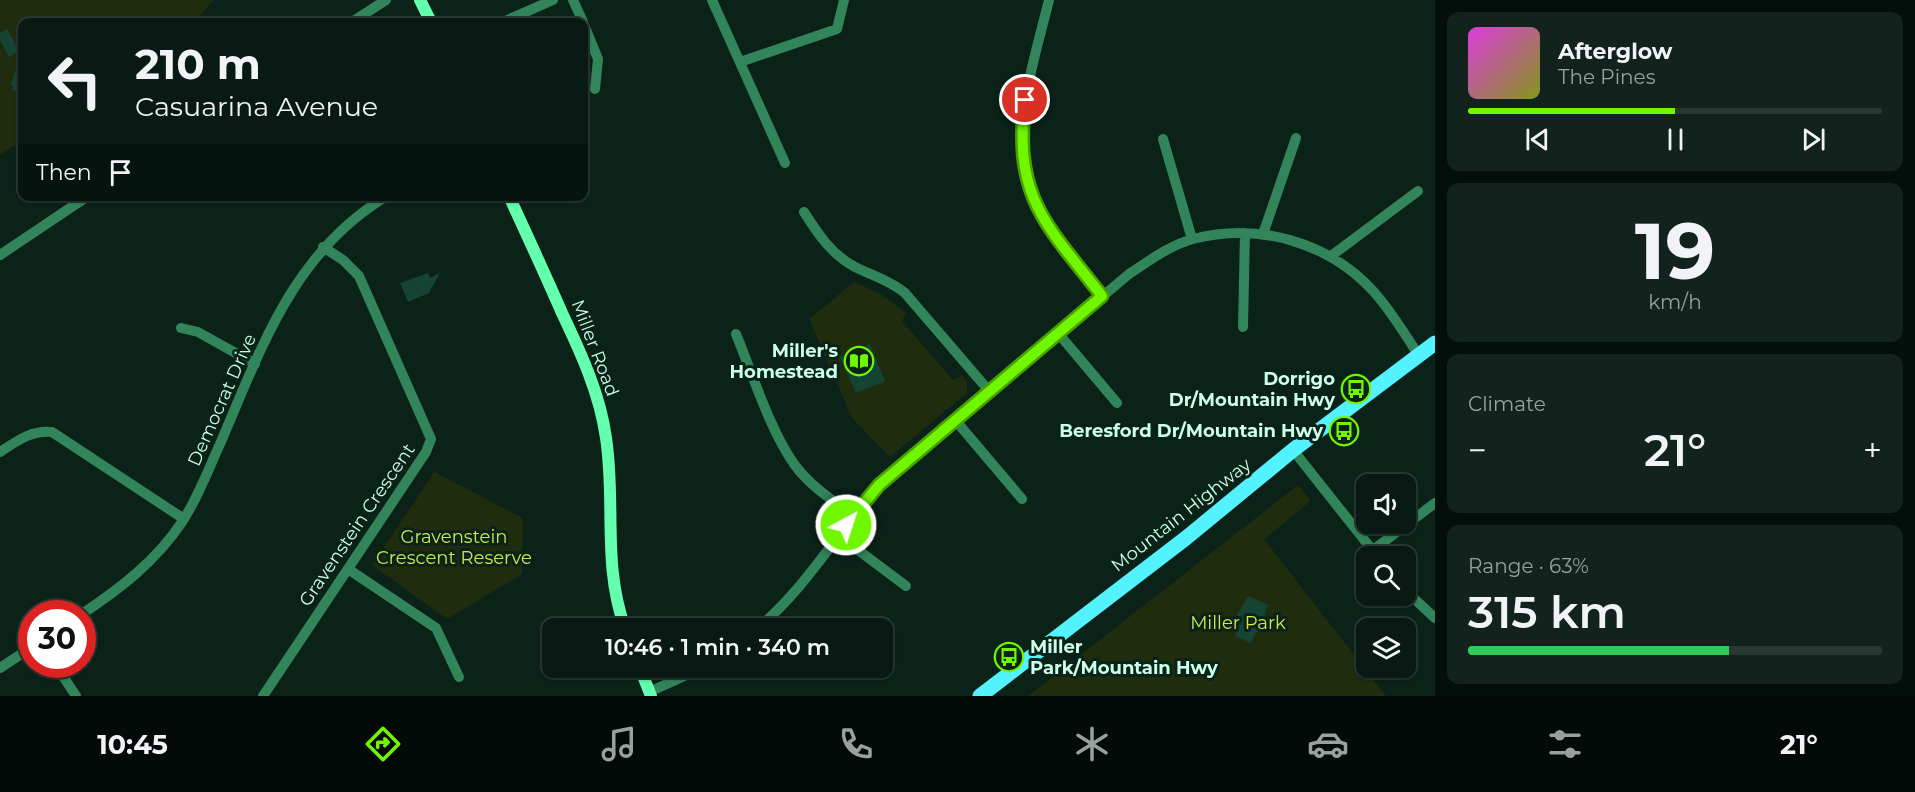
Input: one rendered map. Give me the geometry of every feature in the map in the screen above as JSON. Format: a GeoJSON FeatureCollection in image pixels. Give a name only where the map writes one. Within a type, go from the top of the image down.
{"type":"FeatureCollection","features":[{"type":"Feature","properties":{"kind":"main road"},"geometry":{"type":"LineString","coordinates":[[420,0],[428,18]]}},
{"type":"Feature","properties":{"kind":"main road","name":"Miller Road"},"geometry":{"type":"LineString","coordinates":[[511,201],[581,355],[598,404],[606,437],[610,475],[610,557],[622,618]]}},
{"type":"Feature","properties":{"kind":"main road","name":"Mountain Highway"},"geometry":{"type":"LineString","coordinates":[[980,696],[1186,538],[1293,450],[1435,343]]}},
{"type":"Feature","properties":{"kind":"main road"},"geometry":{"type":"LineString","coordinates":[[644,678],[650,694]]}},
{"type":"Feature","properties":{"kind":"street"},"geometry":{"type":"LineString","coordinates":[[358,18],[386,0]]}},
{"type":"Feature","properties":{"kind":"street"},"geometry":{"type":"LineString","coordinates":[[512,18],[553,0]]}},
{"type":"Feature","properties":{"kind":"street"},"geometry":{"type":"LineString","coordinates":[[573,0],[580,18]]}},
{"type":"Feature","properties":{"kind":"street"},"geometry":{"type":"LineString","coordinates":[[712,0],[785,163]]}},
{"type":"Feature","properties":{"kind":"street"},"geometry":{"type":"LineString","coordinates":[[740,62],[837,29],[844,0]]}},
{"type":"Feature","properties":{"kind":"street"},"geometry":{"type":"LineString","coordinates":[[1049,0],[1025,100],[1022,124],[1023,160],[1033,201],[1045,225],[1102,296]]}},
{"type":"Feature","properties":{"kind":"street"},"geometry":{"type":"LineString","coordinates":[[588,36],[598,59],[595,89]]}},
{"type":"Feature","properties":{"kind":"street"},"geometry":{"type":"LineString","coordinates":[[1263,234],[1296,138]]}},
{"type":"Feature","properties":{"kind":"street"},"geometry":{"type":"LineString","coordinates":[[1163,139],[1192,239]]}},
{"type":"Feature","properties":{"kind":"street"},"geometry":{"type":"LineString","coordinates":[[1331,256],[1418,191]]}},
{"type":"Feature","properties":{"kind":"street"},"geometry":{"type":"LineString","coordinates":[[0,255],[81,201]]}},
{"type":"Feature","properties":{"kind":"street","name":"Democrat Drive"},"geometry":{"type":"LineString","coordinates":[[96,604],[131,579],[167,542],[183,519],[295,284],[323,247],[356,218],[380,201]]}},
{"type":"Feature","properties":{"kind":"street"},"geometry":{"type":"LineString","coordinates":[[804,212],[820,238],[840,258],[892,282],[905,293],[990,392]]}},
{"type":"Feature","properties":{"kind":"street"},"geometry":{"type":"LineString","coordinates":[[1243,327],[1245,233]]}},
{"type":"Feature","properties":{"kind":"street"},"geometry":{"type":"LineString","coordinates":[[773,618],[802,585],[853,515],[879,485],[1102,296],[1163,251],[1192,239],[1245,233],[1263,234],[1298,241],[1331,256],[1374,292],[1419,356]]}},
{"type":"Feature","properties":{"kind":"street","name":"Gravenstein Crescent"},"geometry":{"type":"LineString","coordinates":[[263,696],[426,452],[431,439],[359,276],[343,260],[323,247]]}},
{"type":"Feature","properties":{"kind":"street"},"geometry":{"type":"LineString","coordinates":[[181,328],[198,333],[255,364]]}},
{"type":"Feature","properties":{"kind":"street"},"geometry":{"type":"LineString","coordinates":[[1058,333],[1117,403]]}},
{"type":"Feature","properties":{"kind":"street"},"geometry":{"type":"LineString","coordinates":[[736,334],[778,434],[793,463],[821,492],[853,515]]}},
{"type":"Feature","properties":{"kind":"street"},"geometry":{"type":"LineString","coordinates":[[956,421],[1022,499]]}},
{"type":"Feature","properties":{"kind":"street"},"geometry":{"type":"LineString","coordinates":[[0,452],[23,437],[39,431],[52,432],[183,519]]}},
{"type":"Feature","properties":{"kind":"street"},"geometry":{"type":"LineString","coordinates":[[1293,450],[1369,546]]}},
{"type":"Feature","properties":{"kind":"street"},"geometry":{"type":"LineString","coordinates":[[1383,546],[1435,502]]}},
{"type":"Feature","properties":{"kind":"street"},"geometry":{"type":"LineString","coordinates":[[838,535],[906,586]]}},
{"type":"Feature","properties":{"kind":"street"},"geometry":{"type":"LineString","coordinates":[[348,569],[436,628],[459,677]]}},
{"type":"Feature","properties":{"kind":"street"},"geometry":{"type":"LineString","coordinates":[[1416,600],[1435,618]]}},
{"type":"Feature","properties":{"kind":"street"},"geometry":{"type":"LineString","coordinates":[[0,668],[18,656]]}},
{"type":"Feature","properties":{"kind":"street"},"geometry":{"type":"LineString","coordinates":[[64,678],[76,696]]}},
{"type":"Feature","properties":{"kind":"street"},"geometry":{"type":"LineString","coordinates":[[650,694],[682,678]]}},
{"type":"Feature","properties":{"kind":"green space"},"geometry":{"type":"Polygon","coordinates":[[[0,0],[214,0],[197,18],[18,18],[18,143],[0,155],[0,0]]]}},
{"type":"Feature","properties":{"kind":"green space"},"geometry":{"type":"Polygon","coordinates":[[[854,282],[879,293],[906,313],[902,321],[953,380],[962,375],[967,383],[967,393],[890,457],[852,418],[809,319],[854,282]]]}},
{"type":"Feature","properties":{"kind":"green space","name":"Gravenstein Crescent Reserve"},"geometry":{"type":"Polygon","coordinates":[[[434,472],[523,518],[522,574],[447,619],[372,565],[434,472]]]}},
{"type":"Feature","properties":{"kind":"green space","name":"Miller Park"},"geometry":{"type":"Polygon","coordinates":[[[1298,485],[1311,501],[1264,539],[1356,657],[1356,678],[1372,678],[1386,696],[1028,696],[1298,485]]]}},
{"type":"Feature","properties":{"kind":"building"},"geometry":{"type":"Polygon","coordinates":[[[7,29],[18,52],[9,57],[0,40],[0,33],[7,29]]]}},
{"type":"Feature","properties":{"kind":"building"},"geometry":{"type":"Polygon","coordinates":[[[18,63],[18,92],[12,90],[14,86],[11,84],[18,63]]]}},
{"type":"Feature","properties":{"kind":"building"},"geometry":{"type":"Polygon","coordinates":[[[428,273],[430,278],[440,273],[429,293],[408,302],[400,283],[428,273]]]}},
{"type":"Feature","properties":{"kind":"building","name":"Miller's Homestead"},"geometry":{"type":"Polygon","coordinates":[[[870,344],[885,381],[856,393],[840,357],[870,344]]]}},
{"type":"Feature","properties":{"kind":"building"},"geometry":{"type":"Polygon","coordinates":[[[1248,596],[1268,605],[1258,633],[1256,632],[1251,643],[1235,636],[1240,625],[1233,622],[1248,596]]]}},
{"type":"Feature","properties":{"kind":"place","name":"Miller's Homestead"},"geometry":{"type":"Point","coordinates":[859,361]}},
{"type":"Feature","properties":{"kind":"place","name":"Dorrigo Dr/Mountain Hwy"},"geometry":{"type":"Point","coordinates":[1356,389]}},
{"type":"Feature","properties":{"kind":"place","name":"Beresford Dr/Mountain Hwy"},"geometry":{"type":"Point","coordinates":[1344,431]}},
{"type":"Feature","properties":{"kind":"place","name":"Miller Park/Mountain Hwy"},"geometry":{"type":"Point","coordinates":[1009,657]}},
{"type":"Feature","properties":{"kind":"route"},"geometry":{"type":"LineString","coordinates":[[846,525],[879,485],[1102,296],[1045,225],[1033,201],[1022,152],[1025,100]]}}]}
